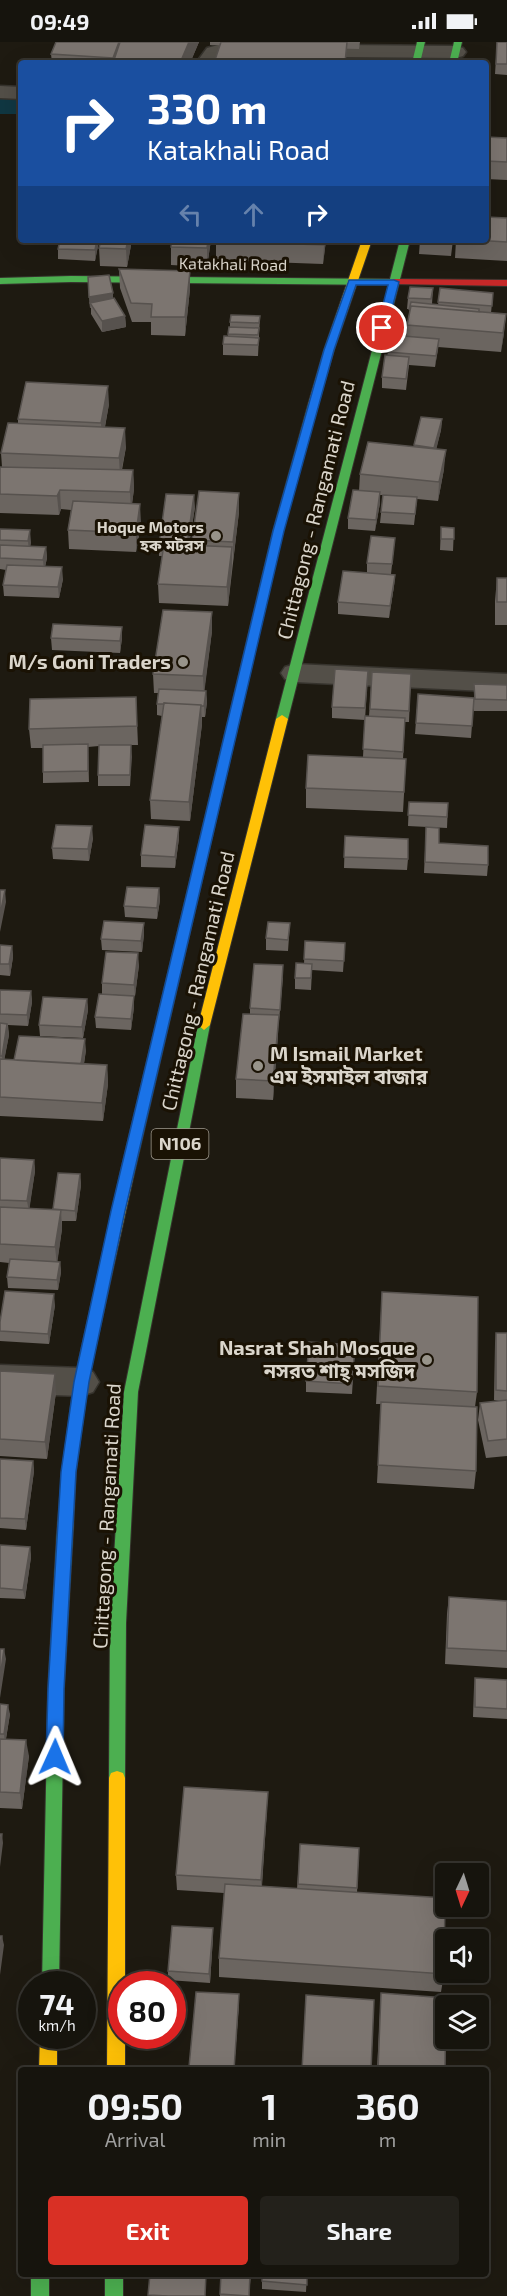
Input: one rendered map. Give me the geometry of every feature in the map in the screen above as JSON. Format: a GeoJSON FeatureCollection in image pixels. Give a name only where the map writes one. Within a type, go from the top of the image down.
{"type":"FeatureCollection","features":[{"type":"Feature","properties":{"kind":"main road","name":"Chittagong - Rangamati Road"},"geometry":{"type":"LineString","coordinates":[[50,1971],[57,1678],[69,1472],[81,1382],[118,1211],[278,531],[329,350],[366,243]]}},
{"type":"Feature","properties":{"kind":"main road","name":"Chittagong - Rangamati Road"},"geometry":{"type":"LineString","coordinates":[[116,2067],[118,1623],[131,1392],[207,1010],[404,243]]}},
{"type":"Feature","properties":{"kind":"main road","name":"Katakhali Road"},"geometry":{"type":"LineString","coordinates":[[0,281],[70,279],[507,283]]}},
{"type":"Feature","properties":{"kind":"main road"},"geometry":{"type":"LineString","coordinates":[[48,2067],[49,2049]]}},
{"type":"Feature","properties":{"kind":"main road"},"geometry":{"type":"LineString","coordinates":[[40,2277],[40,2296]]}},
{"type":"Feature","properties":{"kind":"main road"},"geometry":{"type":"LineString","coordinates":[[114,2277],[114,2296]]}},
{"type":"Feature","properties":{"kind":"street"},"geometry":{"type":"LineString","coordinates":[[209,60],[214,52],[222,50],[456,52]]}},
{"type":"Feature","properties":{"kind":"street"},"geometry":{"type":"LineString","coordinates":[[0,92],[18,93]]}},
{"type":"Feature","properties":{"kind":"street"},"geometry":{"type":"LineString","coordinates":[[295,673],[507,683]]}},
{"type":"Feature","properties":{"kind":"street"},"geometry":{"type":"LineString","coordinates":[[0,1379],[81,1382]]}},
{"type":"Feature","properties":{"kind":"building"},"geometry":{"type":"Polygon","coordinates":[[[56,42],[119,42],[113,58],[51,54],[56,42]]]}},
{"type":"Feature","properties":{"kind":"building"},"geometry":{"type":"Polygon","coordinates":[[[120,42],[189,42],[181,60],[114,60],[120,42]]]}},
{"type":"Feature","properties":{"kind":"building"},"geometry":{"type":"Polygon","coordinates":[[[221,42],[347,42],[345,60],[215,60],[221,42]]]}},
{"type":"Feature","properties":{"kind":"building"},"geometry":{"type":"Polygon","coordinates":[[[497,42],[507,42],[507,64],[496,64],[497,42]]]}},
{"type":"Feature","properties":{"kind":"building"},"geometry":{"type":"Polygon","coordinates":[[[489,137],[507,138],[507,162],[489,161],[489,137]]]}},
{"type":"Feature","properties":{"kind":"building"},"geometry":{"type":"Polygon","coordinates":[[[489,217],[507,218],[507,242],[489,241],[489,217]]]}},
{"type":"Feature","properties":{"kind":"building"},"geometry":{"type":"Polygon","coordinates":[[[59,243],[96,243],[95,250],[58,249],[59,243]]]}},
{"type":"Feature","properties":{"kind":"building"},"geometry":{"type":"Polygon","coordinates":[[[100,243],[127,243],[126,249],[99,248],[100,243]]]}},
{"type":"Feature","properties":{"kind":"building"},"geometry":{"type":"Polygon","coordinates":[[[172,243],[208,243],[207,248],[171,247],[172,243]]]}},
{"type":"Feature","properties":{"kind":"building"},"geometry":{"type":"Polygon","coordinates":[[[270,243],[324,243],[324,245],[270,243]]]}},
{"type":"Feature","properties":{"kind":"building"},"geometry":{"type":"Polygon","coordinates":[[[119,269],[190,271],[185,317],[151,317],[152,304],[131,303],[119,269]]]}},
{"type":"Feature","properties":{"kind":"building"},"geometry":{"type":"Polygon","coordinates":[[[109,275],[113,293],[89,297],[88,277],[109,275]]]}},
{"type":"Feature","properties":{"kind":"building"},"geometry":{"type":"Polygon","coordinates":[[[410,287],[433,288],[431,299],[408,298],[410,287]]]}},
{"type":"Feature","properties":{"kind":"building"},"geometry":{"type":"Polygon","coordinates":[[[440,288],[493,293],[492,306],[438,302],[440,288]]]}},
{"type":"Feature","properties":{"kind":"building"},"geometry":{"type":"Polygon","coordinates":[[[114,298],[125,316],[102,321],[90,303],[114,298]]]}},
{"type":"Feature","properties":{"kind":"building"},"geometry":{"type":"Polygon","coordinates":[[[411,302],[479,309],[479,312],[411,306],[409,310],[411,302]]]}},
{"type":"Feature","properties":{"kind":"building"},"geometry":{"type":"Polygon","coordinates":[[[411,306],[506,314],[503,333],[407,325],[411,306]]]}},
{"type":"Feature","properties":{"kind":"building"},"geometry":{"type":"Polygon","coordinates":[[[231,315],[260,316],[259,323],[230,322],[231,315]]]}},
{"type":"Feature","properties":{"kind":"building"},"geometry":{"type":"Polygon","coordinates":[[[229,327],[259,328],[258,335],[228,334],[229,327]]]}},
{"type":"Feature","properties":{"kind":"building"},"geometry":{"type":"Polygon","coordinates":[[[391,335],[439,339],[436,356],[388,352],[391,335]]]}},
{"type":"Feature","properties":{"kind":"building"},"geometry":{"type":"Polygon","coordinates":[[[224,336],[259,338],[258,345],[223,344],[224,336]]]}},
{"type":"Feature","properties":{"kind":"building"},"geometry":{"type":"Polygon","coordinates":[[[385,355],[409,357],[406,379],[382,377],[385,355]]]}},
{"type":"Feature","properties":{"kind":"building"},"geometry":{"type":"Polygon","coordinates":[[[26,382],[108,386],[101,423],[18,419],[26,382]]]}},
{"type":"Feature","properties":{"kind":"building"},"geometry":{"type":"Polygon","coordinates":[[[421,417],[442,419],[434,448],[414,445],[421,417]]]}},
{"type":"Feature","properties":{"kind":"building"},"geometry":{"type":"Polygon","coordinates":[[[8,423],[125,428],[119,458],[1,453],[8,423]]]}},
{"type":"Feature","properties":{"kind":"building"},"geometry":{"type":"Polygon","coordinates":[[[368,442],[446,450],[439,482],[360,474],[368,442]]]}},
{"type":"Feature","properties":{"kind":"building"},"geometry":{"type":"Polygon","coordinates":[[[0,467],[133,470],[130,492],[60,490],[57,496],[0,494],[0,467]]]}},
{"type":"Feature","properties":{"kind":"building"},"geometry":{"type":"Polygon","coordinates":[[[353,490],[380,492],[376,520],[348,518],[353,490]]]}},
{"type":"Feature","properties":{"kind":"building"},"geometry":{"type":"Polygon","coordinates":[[[199,491],[239,493],[233,542],[192,540],[199,491]]]}},
{"type":"Feature","properties":{"kind":"building"},"geometry":{"type":"Polygon","coordinates":[[[166,494],[194,495],[187,545],[159,545],[166,494]]]}},
{"type":"Feature","properties":{"kind":"building"},"geometry":{"type":"Polygon","coordinates":[[[383,495],[417,497],[415,514],[381,512],[383,495]]]}},
{"type":"Feature","properties":{"kind":"building"},"geometry":{"type":"Polygon","coordinates":[[[73,501],[140,504],[136,533],[68,530],[73,501]]]}},
{"type":"Feature","properties":{"kind":"building"},"geometry":{"type":"Polygon","coordinates":[[[441,527],[454,528],[454,539],[441,539],[441,527]]]}},
{"type":"Feature","properties":{"kind":"building"},"geometry":{"type":"Polygon","coordinates":[[[0,529],[30,530],[28,541],[0,540],[0,529]]]}},
{"type":"Feature","properties":{"kind":"building"},"geometry":{"type":"Polygon","coordinates":[[[371,536],[395,538],[392,564],[367,563],[371,536]]]}},
{"type":"Feature","properties":{"kind":"building"},"geometry":{"type":"Polygon","coordinates":[[[164,544],[232,547],[227,587],[158,584],[164,544]]]}},
{"type":"Feature","properties":{"kind":"building"},"geometry":{"type":"Polygon","coordinates":[[[0,545],[46,547],[43,560],[0,558],[0,545]]]}},
{"type":"Feature","properties":{"kind":"building"},"geometry":{"type":"Polygon","coordinates":[[[7,565],[62,567],[58,587],[3,585],[7,565]]]}},
{"type":"Feature","properties":{"kind":"building"},"geometry":{"type":"Polygon","coordinates":[[[343,571],[395,575],[390,606],[338,602],[343,571]]]}},
{"type":"Feature","properties":{"kind":"building"},"geometry":{"type":"Polygon","coordinates":[[[497,578],[507,578],[507,602],[497,602],[497,578]]]}},
{"type":"Feature","properties":{"kind":"building","name":"M/s Goni Traders"},"geometry":{"type":"Polygon","coordinates":[[[163,610],[212,612],[203,676],[153,674],[163,610]]]}},
{"type":"Feature","properties":{"kind":"building"},"geometry":{"type":"Polygon","coordinates":[[[53,624],[122,627],[120,641],[51,638],[53,624]]]}},
{"type":"Feature","properties":{"kind":"building"},"geometry":{"type":"Polygon","coordinates":[[[335,669],[368,671],[365,708],[332,707],[335,669]]]}},
{"type":"Feature","properties":{"kind":"building"},"geometry":{"type":"Polygon","coordinates":[[[372,672],[411,674],[409,711],[370,709],[372,672]]]}},
{"type":"Feature","properties":{"kind":"building"},"geometry":{"type":"Polygon","coordinates":[[[474,684],[507,685],[507,700],[475,699],[474,684]]]}},
{"type":"Feature","properties":{"kind":"building"},"geometry":{"type":"Polygon","coordinates":[[[159,689],[206,691],[204,706],[157,704],[159,689]]]}},
{"type":"Feature","properties":{"kind":"building"},"geometry":{"type":"Polygon","coordinates":[[[418,694],[474,698],[472,726],[416,723],[418,694]]]}},
{"type":"Feature","properties":{"kind":"building"},"geometry":{"type":"Polygon","coordinates":[[[136,697],[137,726],[29,729],[30,699],[136,697]]]}},
{"type":"Feature","properties":{"kind":"building"},"geometry":{"type":"Polygon","coordinates":[[[164,703],[201,705],[189,802],[150,800],[164,703]]]}},
{"type":"Feature","properties":{"kind":"building"},"geometry":{"type":"Polygon","coordinates":[[[365,716],[405,718],[403,752],[363,749],[365,716]]]}},
{"type":"Feature","properties":{"kind":"building"},"geometry":{"type":"Polygon","coordinates":[[[88,744],[88,771],[43,772],[43,745],[88,744]]]}},
{"type":"Feature","properties":{"kind":"building"},"geometry":{"type":"Polygon","coordinates":[[[99,745],[131,745],[130,775],[98,775],[99,745]]]}},
{"type":"Feature","properties":{"kind":"building"},"geometry":{"type":"Polygon","coordinates":[[[308,755],[406,759],[404,792],[306,788],[308,755]]]}},
{"type":"Feature","properties":{"kind":"building"},"geometry":{"type":"Polygon","coordinates":[[[409,802],[448,803],[447,817],[408,815],[409,802]]]}},
{"type":"Feature","properties":{"kind":"building"},"geometry":{"type":"Polygon","coordinates":[[[56,825],[92,826],[88,849],[52,848],[56,825]]]}},
{"type":"Feature","properties":{"kind":"building"},"geometry":{"type":"Polygon","coordinates":[[[145,825],[179,827],[175,857],[141,855],[145,825]]]}},
{"type":"Feature","properties":{"kind":"building"},"geometry":{"type":"Polygon","coordinates":[[[426,827],[439,828],[439,843],[488,846],[488,865],[425,862],[426,827]]]}},
{"type":"Feature","properties":{"kind":"building"},"geometry":{"type":"Polygon","coordinates":[[[345,836],[408,839],[408,859],[344,857],[345,836]]]}},
{"type":"Feature","properties":{"kind":"building"},"geometry":{"type":"Polygon","coordinates":[[[127,887],[159,888],[157,908],[124,906],[127,887]]]}},
{"type":"Feature","properties":{"kind":"building"},"geometry":{"type":"Polygon","coordinates":[[[0,890],[5,890],[0,915],[0,890]]]}},
{"type":"Feature","properties":{"kind":"building"},"geometry":{"type":"Polygon","coordinates":[[[104,921],[144,923],[141,941],[101,939],[104,921]]]}},
{"type":"Feature","properties":{"kind":"building"},"geometry":{"type":"Polygon","coordinates":[[[268,922],[290,923],[288,940],[266,938],[268,922]]]}},
{"type":"Feature","properties":{"kind":"building"},"geometry":{"type":"Polygon","coordinates":[[[305,941],[345,943],[344,961],[304,959],[305,941]]]}},
{"type":"Feature","properties":{"kind":"building"},"geometry":{"type":"Polygon","coordinates":[[[0,945],[12,946],[9,964],[0,964],[0,945]]]}},
{"type":"Feature","properties":{"kind":"building"},"geometry":{"type":"Polygon","coordinates":[[[106,952],[138,953],[134,985],[102,983],[106,952]]]}},
{"type":"Feature","properties":{"kind":"building"},"geometry":{"type":"Polygon","coordinates":[[[296,963],[312,964],[311,978],[295,978],[296,963]]]}},
{"type":"Feature","properties":{"kind":"building"},"geometry":{"type":"Polygon","coordinates":[[[254,964],[283,965],[280,1010],[250,1008],[254,964]]]}},
{"type":"Feature","properties":{"kind":"building"},"geometry":{"type":"Polygon","coordinates":[[[0,990],[31,991],[27,1015],[0,1014],[0,990]]]}},
{"type":"Feature","properties":{"kind":"building"},"geometry":{"type":"Polygon","coordinates":[[[99,994],[134,996],[131,1019],[95,1017],[99,994]]]}},
{"type":"Feature","properties":{"kind":"building"},"geometry":{"type":"Polygon","coordinates":[[[43,997],[87,999],[82,1027],[39,1025],[43,997]]]}},
{"type":"Feature","properties":{"kind":"building","name":"M Ismail Market এম ইসমাইল বাজার"},"geometry":{"type":"Polygon","coordinates":[[[243,1014],[279,1015],[273,1081],[236,1079],[243,1014]]]}},
{"type":"Feature","properties":{"kind":"building"},"geometry":{"type":"Polygon","coordinates":[[[0,1023],[7,1024],[2,1056],[0,1056],[0,1023]]]}},
{"type":"Feature","properties":{"kind":"building"},"geometry":{"type":"Polygon","coordinates":[[[19,1036],[85,1039],[81,1064],[14,1060],[19,1036]]]}},
{"type":"Feature","properties":{"kind":"building"},"geometry":{"type":"Polygon","coordinates":[[[0,1059],[107,1065],[102,1103],[0,1097],[0,1059]]]}},
{"type":"Feature","properties":{"kind":"building"},"geometry":{"type":"Polygon","coordinates":[[[0,1158],[34,1160],[27,1201],[0,1200],[0,1158]]]}},
{"type":"Feature","properties":{"kind":"building"},"geometry":{"type":"Polygon","coordinates":[[[58,1173],[80,1174],[75,1211],[53,1209],[58,1173]]]}},
{"type":"Feature","properties":{"kind":"building"},"geometry":{"type":"Polygon","coordinates":[[[0,1207],[61,1210],[55,1247],[0,1244],[0,1207]]]}},
{"type":"Feature","properties":{"kind":"building"},"geometry":{"type":"Polygon","coordinates":[[[10,1259],[60,1262],[57,1280],[7,1277],[10,1259]]]}},
{"type":"Feature","properties":{"kind":"building"},"geometry":{"type":"Polygon","coordinates":[[[5,1291],[54,1294],[48,1334],[0,1331],[5,1291]]]}},
{"type":"Feature","properties":{"kind":"building","name":"Nasrat Shah Mosque নসরত শাহ্‌ মসজিদ"},"geometry":{"type":"Polygon","coordinates":[[[382,1292],[478,1297],[477,1392],[378,1386],[382,1292]]]}},
{"type":"Feature","properties":{"kind":"building"},"geometry":{"type":"Polygon","coordinates":[[[496,1333],[507,1333],[507,1391],[496,1390],[496,1333]]]}},
{"type":"Feature","properties":{"kind":"building"},"geometry":{"type":"Polygon","coordinates":[[[309,1342],[355,1345],[352,1384],[306,1381],[309,1342]]]}},
{"type":"Feature","properties":{"kind":"building"},"geometry":{"type":"Polygon","coordinates":[[[0,1371],[55,1374],[45,1442],[0,1439],[0,1371]]]}},
{"type":"Feature","properties":{"kind":"building"},"geometry":{"type":"Polygon","coordinates":[[[507,1400],[507,1439],[488,1441],[480,1403],[507,1400]]]}},
{"type":"Feature","properties":{"kind":"building"},"geometry":{"type":"Polygon","coordinates":[[[381,1402],[477,1407],[476,1471],[378,1465],[381,1402]]]}},
{"type":"Feature","properties":{"kind":"building"},"geometry":{"type":"Polygon","coordinates":[[[0,1459],[33,1461],[25,1519],[0,1518],[0,1459]]]}},
{"type":"Feature","properties":{"kind":"building"},"geometry":{"type":"Polygon","coordinates":[[[0,1545],[30,1547],[23,1590],[0,1588],[0,1545]]]}},
{"type":"Feature","properties":{"kind":"building"},"geometry":{"type":"Polygon","coordinates":[[[449,1597],[507,1601],[507,1651],[447,1648],[449,1597]]]}},
{"type":"Feature","properties":{"kind":"building"},"geometry":{"type":"Polygon","coordinates":[[[0,1649],[4,1649],[0,1678],[0,1649]]]}},
{"type":"Feature","properties":{"kind":"building"},"geometry":{"type":"Polygon","coordinates":[[[475,1678],[507,1680],[507,1709],[475,1707],[475,1678]]]}},
{"type":"Feature","properties":{"kind":"building"},"geometry":{"type":"Polygon","coordinates":[[[0,1704],[8,1705],[4,1734],[0,1734],[0,1704]]]}},
{"type":"Feature","properties":{"kind":"building"},"geometry":{"type":"Polygon","coordinates":[[[0,1739],[26,1740],[20,1793],[0,1792],[0,1739]]]}},
{"type":"Feature","properties":{"kind":"building"},"geometry":{"type":"Polygon","coordinates":[[[184,1787],[268,1792],[261,1880],[176,1875],[184,1787]]]}},
{"type":"Feature","properties":{"kind":"building"},"geometry":{"type":"Polygon","coordinates":[[[300,1844],[359,1848],[357,1888],[298,1884],[300,1844]]]}},
{"type":"Feature","properties":{"kind":"building"},"geometry":{"type":"Polygon","coordinates":[[[225,1884],[435,1897],[435,1917],[445,1917],[445,1929],[435,1929],[435,1973],[219,1958],[225,1884]]]}},
{"type":"Feature","properties":{"kind":"building"},"geometry":{"type":"Polygon","coordinates":[[[172,1926],[213,1928],[209,1974],[168,1971],[172,1926]]]}},
{"type":"Feature","properties":{"kind":"building"},"geometry":{"type":"Polygon","coordinates":[[[196,1992],[239,1994],[234,2067],[189,2067],[196,1992]]]}},
{"type":"Feature","properties":{"kind":"building"},"geometry":{"type":"Polygon","coordinates":[[[381,1993],[435,1997],[435,2049],[445,2049],[445,2067],[378,2067],[381,1993]]]}},
{"type":"Feature","properties":{"kind":"building"},"geometry":{"type":"Polygon","coordinates":[[[306,1995],[374,2000],[371,2067],[302,2067],[306,1995]]]}},
{"type":"Feature","properties":{"kind":"building"},"geometry":{"type":"Polygon","coordinates":[[[150,2277],[206,2277],[205,2296],[148,2295],[150,2277]]]}},
{"type":"Feature","properties":{"kind":"building"},"geometry":{"type":"Polygon","coordinates":[[[221,2277],[250,2277],[249,2296],[220,2294],[221,2277]]]}},
{"type":"Feature","properties":{"kind":"building"},"geometry":{"type":"Polygon","coordinates":[[[262,2277],[307,2277],[307,2285],[262,2281],[262,2277]]]}},
{"type":"Feature","properties":{"kind":"waterway"},"geometry":{"type":"LineString","coordinates":[[0,104],[18,104]]}},
{"type":"Feature","properties":{"kind":"traffic: fast"},"geometry":{"type":"LineString","coordinates":[[417,60],[421,42]]}},
{"type":"Feature","properties":{"kind":"traffic: fast"},"geometry":{"type":"LineString","coordinates":[[454,60],[458,42]]}},
{"type":"Feature","properties":{"kind":"traffic: fast"},"geometry":{"type":"LineString","coordinates":[[282,719],[404,243]]}},
{"type":"Feature","properties":{"kind":"traffic: fast"},"geometry":{"type":"LineString","coordinates":[[0,281],[71,279],[394,282]]}},
{"type":"Feature","properties":{"kind":"traffic: fast"},"geometry":{"type":"LineString","coordinates":[[127,1174],[278,531],[313,405]]}},
{"type":"Feature","properties":{"kind":"traffic: fast"},"geometry":{"type":"LineString","coordinates":[[117,1778],[118,1623],[131,1392],[204,1025]]}},
{"type":"Feature","properties":{"kind":"traffic: fast"},"geometry":{"type":"LineString","coordinates":[[50,1971],[56,1689],[65,1532]]}},
{"type":"Feature","properties":{"kind":"traffic: fast"},"geometry":{"type":"LineString","coordinates":[[40,2277],[40,2296]]}},
{"type":"Feature","properties":{"kind":"traffic: fast"},"geometry":{"type":"LineString","coordinates":[[114,2277],[114,2296]]}},
{"type":"Feature","properties":{"kind":"traffic: slow"},"geometry":{"type":"LineString","coordinates":[[313,405],[329,350],[366,243]]}},
{"type":"Feature","properties":{"kind":"traffic: slow"},"geometry":{"type":"LineString","coordinates":[[204,1025],[282,719]]}},
{"type":"Feature","properties":{"kind":"traffic: slow"},"geometry":{"type":"LineString","coordinates":[[65,1532],[69,1471],[81,1382],[127,1174]]}},
{"type":"Feature","properties":{"kind":"traffic: slow"},"geometry":{"type":"LineString","coordinates":[[116,2067],[117,1778]]}},
{"type":"Feature","properties":{"kind":"traffic: slow"},"geometry":{"type":"LineString","coordinates":[[48,2067],[49,2049]]}},
{"type":"Feature","properties":{"kind":"traffic: jam"},"geometry":{"type":"LineString","coordinates":[[394,282],[507,283]]}},
{"type":"Feature","properties":{"kind":"place","name":"Hoque Motors হক মটরস"},"geometry":{"type":"Point","coordinates":[216,536]}},
{"type":"Feature","properties":{"kind":"place","name":"M/s Goni Traders"},"geometry":{"type":"Point","coordinates":[183,662]}},
{"type":"Feature","properties":{"kind":"place","name":"M Ismail Market এম ইসমাইল বাজার"},"geometry":{"type":"Point","coordinates":[258,1066]}},
{"type":"Feature","properties":{"kind":"place","name":"Nasrat Shah Mosque নসরত শাহ্‌ মসজিদ"},"geometry":{"type":"Point","coordinates":[427,1360]}},
{"type":"Feature","properties":{"kind":"route"},"geometry":{"type":"LineString","coordinates":[[55,1757],[56,1689],[69,1472],[81,1382],[118,1211],[278,531],[329,350],[352,282],[394,282],[382,328]]}}]}
